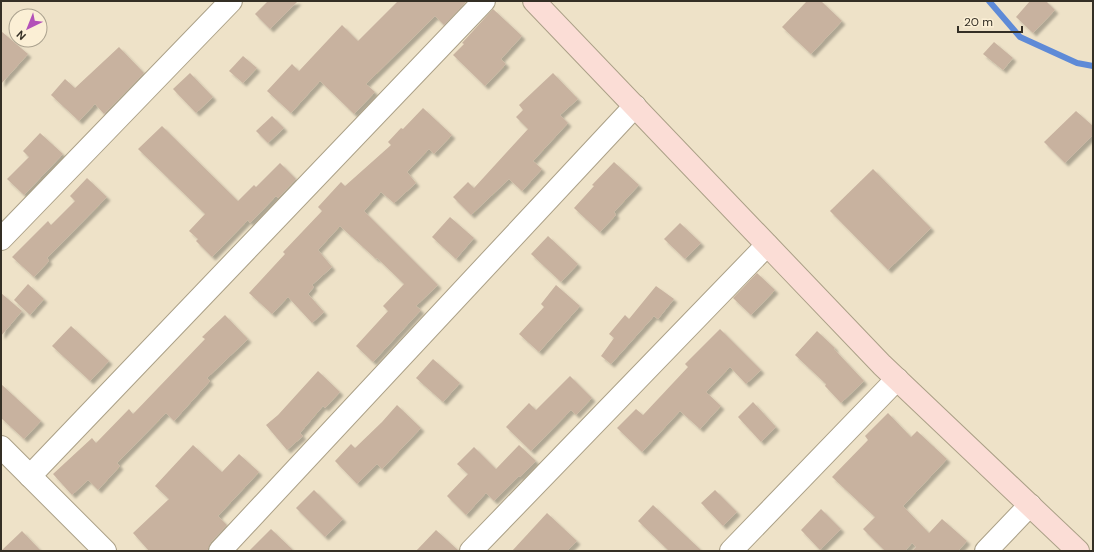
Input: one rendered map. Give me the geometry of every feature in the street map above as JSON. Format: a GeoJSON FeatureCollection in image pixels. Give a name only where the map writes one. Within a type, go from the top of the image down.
{"type":"FeatureCollection","features":[{"type":"Feature","properties":{"kind":"street"},"geometry":{"type":"LineString","coordinates":[[1,238],[231,1]]}},
{"type":"Feature","properties":{"kind":"street"},"geometry":{"type":"LineString","coordinates":[[30,476],[484,1]]}},
{"type":"Feature","properties":{"kind":"street"},"geometry":{"type":"LineString","coordinates":[[534,1],[882,365],[1078,551]]}},
{"type":"Feature","properties":{"kind":"street"},"geometry":{"type":"LineString","coordinates":[[220,551],[635,106]]}},
{"type":"Feature","properties":{"kind":"street"},"geometry":{"type":"LineString","coordinates":[[471,551],[767,245]]}},
{"type":"Feature","properties":{"kind":"street"},"geometry":{"type":"LineString","coordinates":[[731,551],[897,379]]}},
{"type":"Feature","properties":{"kind":"street"},"geometry":{"type":"LineString","coordinates":[[3,451],[105,551]]}},
{"type":"Feature","properties":{"kind":"street"},"geometry":{"type":"LineString","coordinates":[[986,551],[1030,505]]}},
{"type":"Feature","properties":{"kind":"building"},"geometry":{"type":"Polygon","coordinates":[[[268,1],[298,1],[270,29],[255,14],[268,1]]]}},
{"type":"Feature","properties":{"kind":"building"},"geometry":{"type":"Polygon","coordinates":[[[398,1],[467,1],[444,25],[435,16],[366,84],[375,92],[354,114],[320,81],[291,113],[267,91],[292,64],[299,71],[342,25],[358,41],[398,1]]]}},
{"type":"Feature","properties":{"kind":"building"},"geometry":{"type":"Polygon","coordinates":[[[807,1],[821,1],[842,21],[811,54],[782,27],[807,1]]]}},
{"type":"Feature","properties":{"kind":"building"},"geometry":{"type":"Polygon","coordinates":[[[1030,1],[1046,1],[1055,10],[1033,33],[1016,17],[1030,1]]]}},
{"type":"Feature","properties":{"kind":"building"},"geometry":{"type":"Polygon","coordinates":[[[493,9],[522,36],[501,59],[506,64],[485,86],[453,55],[493,9]]]}},
{"type":"Feature","properties":{"kind":"building"},"geometry":{"type":"Polygon","coordinates":[[[1,31],[8,37],[8,48],[21,48],[28,54],[1,84],[1,31]]]}},
{"type":"Feature","properties":{"kind":"building"},"geometry":{"type":"Polygon","coordinates":[[[994,42],[1013,58],[1003,70],[983,54],[994,42]]]}},
{"type":"Feature","properties":{"kind":"building"},"geometry":{"type":"Polygon","coordinates":[[[119,47],[144,73],[104,114],[95,104],[79,121],[51,95],[65,79],[75,88],[119,47]]]}},
{"type":"Feature","properties":{"kind":"building"},"geometry":{"type":"Polygon","coordinates":[[[243,56],[257,68],[243,83],[229,71],[243,56]]]}},
{"type":"Feature","properties":{"kind":"building"},"geometry":{"type":"Polygon","coordinates":[[[190,73],[213,97],[196,113],[173,89],[190,73]]]}},
{"type":"Feature","properties":{"kind":"building"},"geometry":{"type":"Polygon","coordinates":[[[553,73],[578,99],[560,115],[568,123],[533,161],[542,169],[522,191],[509,179],[471,215],[453,197],[468,182],[474,188],[528,129],[516,117],[523,110],[519,105],[553,73]]]}},
{"type":"Feature","properties":{"kind":"building"},"geometry":{"type":"Polygon","coordinates":[[[423,108],[452,135],[434,154],[429,149],[407,172],[416,183],[394,203],[381,192],[364,211],[438,285],[416,306],[421,310],[373,362],[356,346],[388,311],[383,306],[404,284],[340,226],[318,250],[332,267],[312,285],[314,287],[308,294],[324,312],[312,323],[288,297],[272,314],[249,293],[285,254],[283,252],[322,211],[318,207],[341,182],[345,186],[391,145],[388,142],[423,108]]]}},
{"type":"Feature","properties":{"kind":"building"},"geometry":{"type":"Polygon","coordinates":[[[1076,111],[1093,126],[1093,135],[1065,163],[1044,142],[1076,111]]]}},
{"type":"Feature","properties":{"kind":"building"},"geometry":{"type":"Polygon","coordinates":[[[272,116],[284,128],[268,143],[256,131],[272,116]]]}},
{"type":"Feature","properties":{"kind":"building"},"geometry":{"type":"Polygon","coordinates":[[[162,126],[238,201],[254,185],[256,187],[280,163],[296,179],[278,198],[276,196],[250,223],[248,220],[212,257],[196,241],[198,239],[189,231],[205,214],[138,149],[162,126]]]}},
{"type":"Feature","properties":{"kind":"building"},"geometry":{"type":"Polygon","coordinates":[[[40,133],[63,154],[24,195],[7,179],[29,157],[23,151],[40,133]]]}},
{"type":"Feature","properties":{"kind":"building"},"geometry":{"type":"Polygon","coordinates":[[[614,162],[639,185],[614,212],[616,215],[600,232],[574,208],[594,186],[592,185],[614,162]]]}},
{"type":"Feature","properties":{"kind":"building"},"geometry":{"type":"Polygon","coordinates":[[[873,169],[931,228],[888,270],[830,211],[873,169]]]}},
{"type":"Feature","properties":{"kind":"building"},"geometry":{"type":"Polygon","coordinates":[[[87,178],[107,197],[47,258],[49,261],[34,277],[12,257],[48,221],[51,225],[75,201],[70,196],[87,178]]]}},
{"type":"Feature","properties":{"kind":"building"},"geometry":{"type":"Polygon","coordinates":[[[450,217],[474,238],[456,259],[432,237],[450,217]]]}},
{"type":"Feature","properties":{"kind":"building"},"geometry":{"type":"Polygon","coordinates":[[[680,223],[701,243],[685,259],[664,239],[680,223]]]}},
{"type":"Feature","properties":{"kind":"building"},"geometry":{"type":"Polygon","coordinates":[[[548,236],[578,264],[561,282],[531,254],[548,236]]]}},
{"type":"Feature","properties":{"kind":"building"},"geometry":{"type":"Polygon","coordinates":[[[757,273],[775,290],[751,315],[733,298],[757,273]]]}},
{"type":"Feature","properties":{"kind":"building"},"geometry":{"type":"Polygon","coordinates":[[[28,284],[44,299],[30,315],[14,300],[28,284]]]}},
{"type":"Feature","properties":{"kind":"building"},"geometry":{"type":"Polygon","coordinates":[[[556,285],[580,306],[539,352],[519,334],[544,307],[541,304],[556,285]]]}},
{"type":"Feature","properties":{"kind":"building"},"geometry":{"type":"Polygon","coordinates":[[[656,286],[674,299],[658,319],[654,316],[611,364],[601,356],[614,338],[609,334],[625,315],[629,319],[656,286]]]}},
{"type":"Feature","properties":{"kind":"building"},"geometry":{"type":"Polygon","coordinates":[[[1,293],[22,311],[1,336],[1,293]]]}},
{"type":"Feature","properties":{"kind":"building"},"geometry":{"type":"Polygon","coordinates":[[[225,315],[248,339],[207,378],[210,381],[174,421],[166,413],[117,463],[120,466],[98,490],[88,480],[72,495],[53,474],[92,438],[96,443],[129,409],[133,414],[205,339],[202,337],[225,315]]]}},
{"type":"Feature","properties":{"kind":"building"},"geometry":{"type":"Polygon","coordinates":[[[71,326],[109,361],[90,381],[52,346],[71,326]]]}},
{"type":"Feature","properties":{"kind":"building"},"geometry":{"type":"Polygon","coordinates":[[[720,329],[761,370],[746,384],[730,367],[706,392],[721,406],[700,429],[680,411],[642,452],[617,428],[636,409],[643,415],[688,367],[685,364],[720,329]]]}},
{"type":"Feature","properties":{"kind":"building"},"geometry":{"type":"Polygon","coordinates":[[[817,331],[835,348],[834,349],[864,381],[841,403],[825,386],[826,384],[795,355],[817,331]]]}},
{"type":"Feature","properties":{"kind":"building"},"geometry":{"type":"Polygon","coordinates":[[[433,359],[460,383],[443,402],[416,378],[433,359]]]}},
{"type":"Feature","properties":{"kind":"building"},"geometry":{"type":"Polygon","coordinates":[[[318,371],[340,392],[325,408],[323,406],[300,433],[303,436],[287,450],[266,425],[278,415],[318,371]]]}},
{"type":"Feature","properties":{"kind":"building"},"geometry":{"type":"Polygon","coordinates":[[[570,376],[592,398],[576,415],[571,410],[531,451],[506,427],[529,403],[536,410],[570,376]]]}},
{"type":"Feature","properties":{"kind":"building"},"geometry":{"type":"Polygon","coordinates":[[[1,384],[41,421],[24,439],[1,418],[1,384]]]}},
{"type":"Feature","properties":{"kind":"building"},"geometry":{"type":"Polygon","coordinates":[[[753,402],[776,427],[761,442],[738,417],[753,402]]]}},
{"type":"Feature","properties":{"kind":"building"},"geometry":{"type":"Polygon","coordinates":[[[397,405],[421,428],[382,469],[377,464],[357,484],[335,461],[351,444],[355,448],[397,405]]]}},
{"type":"Feature","properties":{"kind":"building"},"geometry":{"type":"Polygon","coordinates":[[[888,413],[911,437],[917,431],[947,459],[903,506],[929,533],[942,519],[967,541],[958,551],[912,551],[916,547],[912,543],[905,551],[885,551],[863,529],[875,517],[832,477],[868,440],[865,436],[888,413]]]}},
{"type":"Feature","properties":{"kind":"building"},"geometry":{"type":"Polygon","coordinates":[[[193,445],[222,472],[239,454],[259,472],[218,516],[227,525],[211,542],[207,551],[149,551],[133,533],[169,499],[155,486],[193,445]]]}},
{"type":"Feature","properties":{"kind":"building"},"geometry":{"type":"Polygon","coordinates":[[[519,445],[536,461],[494,501],[486,493],[466,515],[447,496],[468,474],[457,464],[474,447],[496,469],[519,445]]]}},
{"type":"Feature","properties":{"kind":"building"},"geometry":{"type":"Polygon","coordinates":[[[314,490],[343,519],[325,537],[296,508],[314,490]]]}},
{"type":"Feature","properties":{"kind":"building"},"geometry":{"type":"Polygon","coordinates":[[[715,490],[737,512],[723,526],[701,503],[715,490]]]}},
{"type":"Feature","properties":{"kind":"building"},"geometry":{"type":"Polygon","coordinates":[[[653,505],[702,551],[669,551],[638,521],[653,505]]]}},
{"type":"Feature","properties":{"kind":"building"},"geometry":{"type":"Polygon","coordinates":[[[821,509],[841,529],[820,550],[801,530],[821,509]]]}},
{"type":"Feature","properties":{"kind":"building"},"geometry":{"type":"Polygon","coordinates":[[[547,513],[577,541],[567,551],[512,551],[547,513]]]}},
{"type":"Feature","properties":{"kind":"building"},"geometry":{"type":"Polygon","coordinates":[[[271,529],[294,551],[249,551],[271,529]]]}},
{"type":"Feature","properties":{"kind":"building"},"geometry":{"type":"Polygon","coordinates":[[[436,530],[459,551],[416,551],[436,530]]]}},
{"type":"Feature","properties":{"kind":"building"},"geometry":{"type":"Polygon","coordinates":[[[22,531],[41,551],[1,551],[22,531]]]}},
{"type":"Feature","properties":{"kind":"waterway"},"geometry":{"type":"LineString","coordinates":[[989,1],[1020,37],[1077,63],[1093,66]]}}]}
